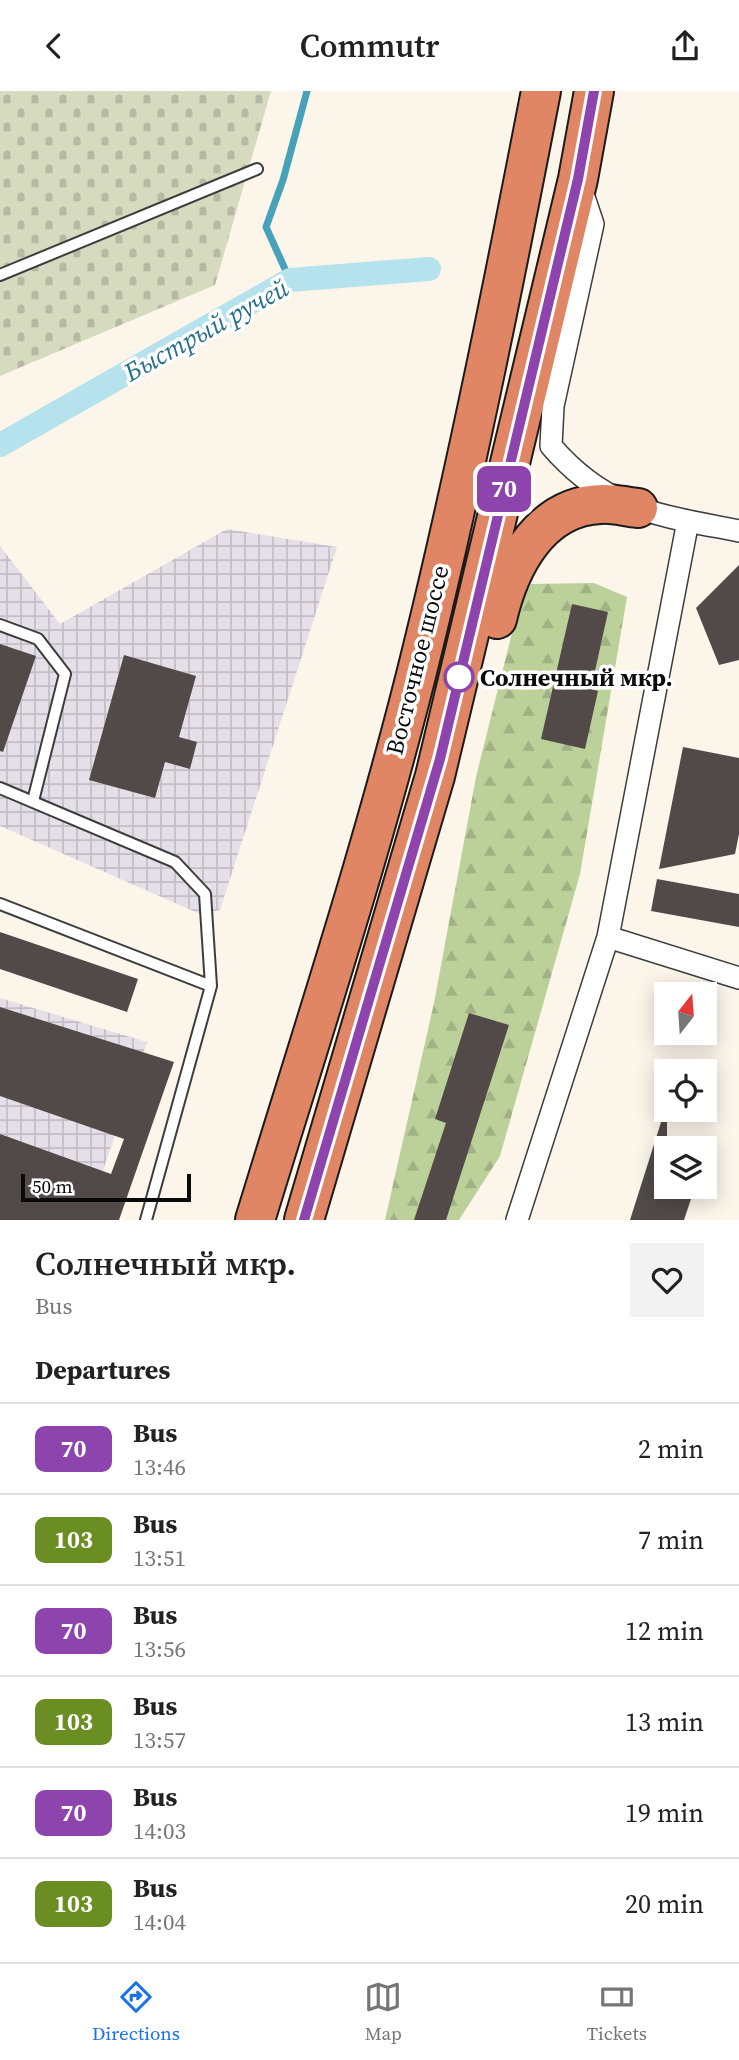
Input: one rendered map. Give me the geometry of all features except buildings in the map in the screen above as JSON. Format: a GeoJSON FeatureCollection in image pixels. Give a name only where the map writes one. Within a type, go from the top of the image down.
{"type":"FeatureCollection","features":[{"type":"Feature","properties":{"kind":"highway","name":"Восточное шоссе"},"geometry":{"type":"LineString","coordinates":[[255,1220],[377,818],[423,647],[502,294],[541,91]]}},
{"type":"Feature","properties":{"kind":"highway","name":"Восточное шоссе"},"geometry":{"type":"LineString","coordinates":[[304,1220],[444,742],[578,179],[594,91]]}},
{"type":"Feature","properties":{"kind":"highway"},"geometry":{"type":"LineString","coordinates":[[444,742],[466,710],[490,645],[505,585],[521,555],[540,530],[568,512],[600,503],[638,508]]}},
{"type":"Feature","properties":{"kind":"street"},"geometry":{"type":"LineString","coordinates":[[578,179],[593,224],[553,407],[551,446],[572,471],[600,492],[638,508],[739,531]]}},
{"type":"Feature","properties":{"kind":"street"},"geometry":{"type":"LineString","coordinates":[[517,1220],[608,937],[688,520]]}},
{"type":"Feature","properties":{"kind":"street"},"geometry":{"type":"LineString","coordinates":[[608,937],[739,978]]}},
{"type":"Feature","properties":{"kind":"lane"},"geometry":{"type":"LineString","coordinates":[[0,275],[257,169]]}},
{"type":"Feature","properties":{"kind":"lane"},"geometry":{"type":"LineString","coordinates":[[0,625],[38,639],[65,674],[33,801]]}},
{"type":"Feature","properties":{"kind":"lane"},"geometry":{"type":"LineString","coordinates":[[0,788],[175,862],[205,894],[211,986],[146,1220]]}},
{"type":"Feature","properties":{"kind":"lane"},"geometry":{"type":"LineString","coordinates":[[0,904],[211,986]]}},
{"type":"Feature","properties":{"kind":"shaded area"},"geometry":{"type":"Polygon","coordinates":[[[227,529],[337,547],[220,910],[200,914],[0,826],[0,546],[60,624],[227,529]]]}},
{"type":"Feature","properties":{"kind":"shaded area"},"geometry":{"type":"Polygon","coordinates":[[[0,998],[147,1042],[86,1220],[0,1220],[0,998]]]}},
{"type":"Feature","properties":{"kind":"green space"},"geometry":{"type":"Polygon","coordinates":[[[0,91],[271,91],[215,285],[0,376],[0,91]]]}},
{"type":"Feature","properties":{"kind":"green space"},"geometry":{"type":"Polygon","coordinates":[[[594,583],[627,597],[580,874],[500,1156],[459,1220],[385,1220],[434,1003],[476,777],[521,597],[531,584],[594,583]]]}},
{"type":"Feature","properties":{"kind":"waterway"},"geometry":{"type":"LineString","coordinates":[[290,280],[266,227],[283,180],[307,91]]}},
{"type":"Feature","properties":{"kind":"waterway","name":"Быстрый ручей"},"geometry":{"type":"LineString","coordinates":[[0,445],[290,280],[429,269]]}},
{"type":"Feature","properties":{"kind":"bus line","name":"70"},"geometry":{"type":"LineString","coordinates":[[304,1220],[440,759],[578,179],[594,91]]}},
{"type":"Feature","properties":{"kind":"place","name":"Солнечный мкр."},"geometry":{"type":"Point","coordinates":[459,677]}}]}
